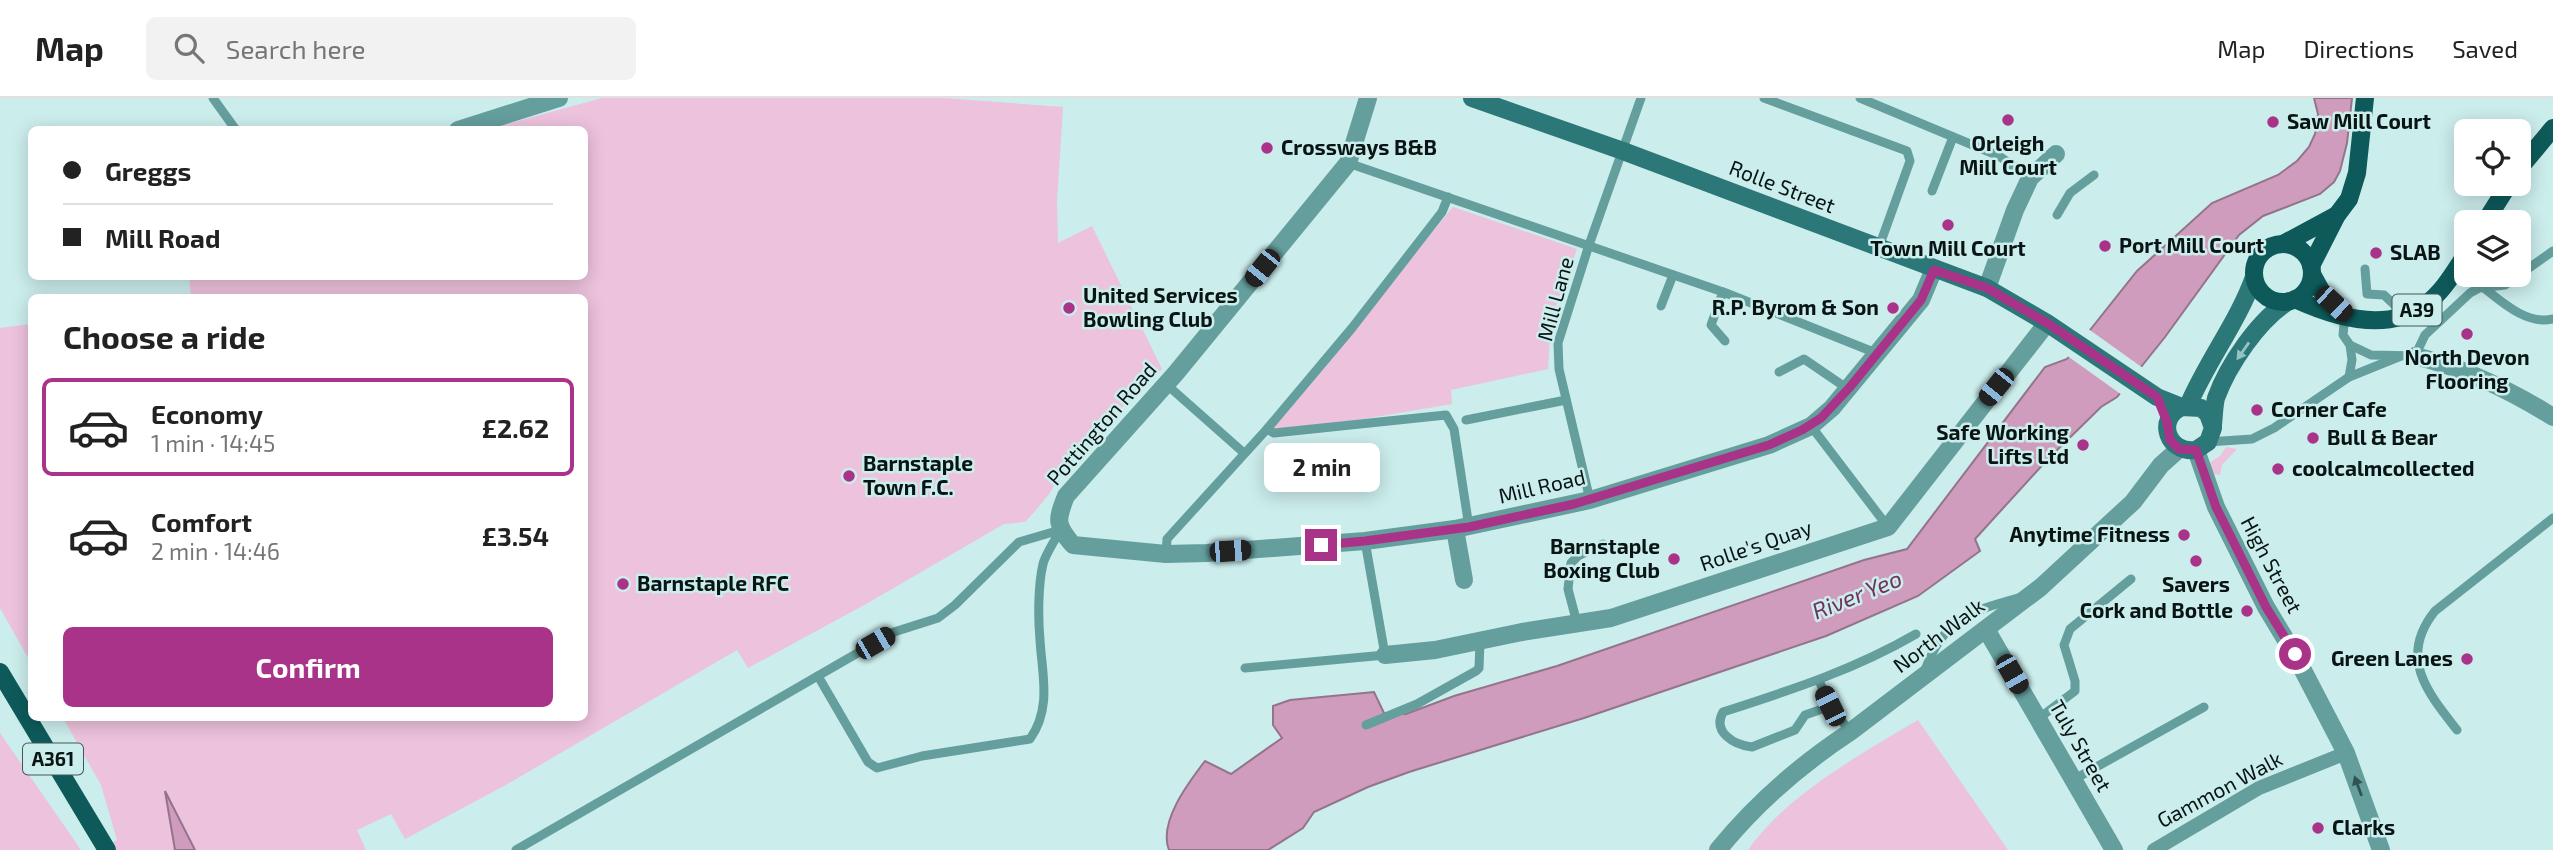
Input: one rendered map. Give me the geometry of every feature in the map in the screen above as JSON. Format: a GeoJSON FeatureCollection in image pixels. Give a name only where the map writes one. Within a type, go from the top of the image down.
{"type":"FeatureCollection","features":[{"type":"Feature","properties":{"kind":"main road","name":"Rolle Street"},"geometry":{"type":"LineString","coordinates":[[1472,98],[1623,151],[1987,288],[2047,323],[2157,397],[2185,406]]}},
{"type":"Feature","properties":{"kind":"main road"},"geometry":{"type":"LineString","coordinates":[[2199,442],[2216,399],[2239,354],[2276,308],[2307,289],[2311,270],[2337,215],[2349,199],[2357,173],[2365,98]]}},
{"type":"Feature","properties":{"kind":"main road"},"geometry":{"type":"LineString","coordinates":[[2531,154],[2553,128]]}},
{"type":"Feature","properties":{"kind":"main road"},"geometry":{"type":"LineString","coordinates":[[2167,422],[2171,415],[2185,406],[2247,297],[2255,277],[2257,261],[2262,254],[2268,248],[2283,244],[2337,215]]}},
{"type":"Feature","properties":{"kind":"main road"},"geometry":{"type":"LineString","coordinates":[[2283,244],[2301,250],[2323,295],[2345,315]]}},
{"type":"Feature","properties":{"kind":"main road","name":"A39"},"geometry":{"type":"LineString","coordinates":[[2292,300],[2371,321],[2404,315],[2426,305],[2454,271]]}},
{"type":"Feature","properties":{"kind":"main road"},"geometry":{"type":"LineString","coordinates":[[2255,277],[2264,295],[2277,301],[2292,300]]}},
{"type":"Feature","properties":{"kind":"main road"},"geometry":{"type":"LineString","coordinates":[[2157,397],[2167,422],[2170,440],[2199,442]]}},
{"type":"Feature","properties":{"kind":"main road"},"geometry":{"type":"LineString","coordinates":[[2185,406],[2201,408],[2208,414],[2199,442]]}},
{"type":"Feature","properties":{"kind":"main road","name":"A361"},"geometry":{"type":"LineString","coordinates":[[0,672],[28,719]]}},
{"type":"Feature","properties":{"kind":"main road","name":"A361"},"geometry":{"type":"LineString","coordinates":[[29,721],[106,849]]}},
{"type":"Feature","properties":{"kind":"street"},"geometry":{"type":"LineString","coordinates":[[471,126],[559,98]]}},
{"type":"Feature","properties":{"kind":"street","name":"Pottington Road"},"geometry":{"type":"LineString","coordinates":[[1060,530],[1058,517],[1066,496],[1166,384],[1348,163],[1368,98]]}},
{"type":"Feature","properties":{"kind":"street"},"geometry":{"type":"LineString","coordinates":[[1987,288],[2015,210],[2031,178],[2056,154]]}},
{"type":"Feature","properties":{"kind":"street","name":"Mill Road"},"geometry":{"type":"LineString","coordinates":[[1060,530],[1073,545],[1166,554],[1365,541],[1462,528],[1590,500],[1769,445],[1811,426],[1832,408],[1921,300],[1934,270]]}},
{"type":"Feature","properties":{"kind":"street"},"geometry":{"type":"LineString","coordinates":[[1888,527],[2047,323]]}},
{"type":"Feature","properties":{"kind":"street"},"geometry":{"type":"LineString","coordinates":[[2411,355],[2442,362],[2487,381],[2553,417]]}},
{"type":"Feature","properties":{"kind":"street","name":"North Walk"},"geometry":{"type":"LineString","coordinates":[[1718,850],[1768,794],[2035,593],[2133,502],[2161,465],[2199,442]]}},
{"type":"Feature","properties":{"kind":"street","name":"High Street"},"geometry":{"type":"LineString","coordinates":[[2199,442],[2216,507],[2266,607],[2295,654],[2346,753],[2381,850]]}},
{"type":"Feature","properties":{"kind":"street","name":"Rolle's Quay"},"geometry":{"type":"LineString","coordinates":[[1385,655],[1435,650],[1611,618],[1888,527]]}},
{"type":"Feature","properties":{"kind":"street"},"geometry":{"type":"LineString","coordinates":[[1462,528],[1464,580]]}},
{"type":"Feature","properties":{"kind":"street","name":"Tuly Street"},"geometry":{"type":"LineString","coordinates":[[1986,629],[2114,850]]}},
{"type":"Feature","properties":{"kind":"street","name":"Gammon Walk"},"geometry":{"type":"LineString","coordinates":[[2154,850],[2259,788],[2346,753]]}},
{"type":"Feature","properties":{"kind":"lane"},"geometry":{"type":"LineString","coordinates":[[213,98],[233,126]]}},
{"type":"Feature","properties":{"kind":"lane","name":"Mill Lane"},"geometry":{"type":"LineString","coordinates":[[1590,500],[1559,369],[1558,343],[1641,98]]}},
{"type":"Feature","properties":{"kind":"lane"},"geometry":{"type":"LineString","coordinates":[[1764,98],[1907,151],[1910,161],[1879,247]]}},
{"type":"Feature","properties":{"kind":"lane"},"geometry":{"type":"LineString","coordinates":[[1860,98],[1999,156],[2031,178]]}},
{"type":"Feature","properties":{"kind":"lane"},"geometry":{"type":"LineString","coordinates":[[1932,191],[1953,137]]}},
{"type":"Feature","properties":{"kind":"lane"},"geometry":{"type":"LineString","coordinates":[[1348,163],[1723,292],[1876,353]]}},
{"type":"Feature","properties":{"kind":"lane"},"geometry":{"type":"LineString","coordinates":[[2057,215],[2070,193],[2094,175]]}},
{"type":"Feature","properties":{"kind":"lane"},"geometry":{"type":"LineString","coordinates":[[1166,554],[1167,539],[1267,429],[1352,328],[1442,212],[1448,197]]}},
{"type":"Feature","properties":{"kind":"lane"},"geometry":{"type":"LineString","coordinates":[[2199,442],[2252,439],[2274,428],[2348,377],[2411,355],[2425,335],[2470,293],[2505,285],[2553,251]]}},
{"type":"Feature","properties":{"kind":"lane"},"geometry":{"type":"LineString","coordinates":[[2365,269],[2367,293],[2384,295],[2404,315]]}},
{"type":"Feature","properties":{"kind":"lane"},"geometry":{"type":"LineString","coordinates":[[1661,306],[1673,275]]}},
{"type":"Feature","properties":{"kind":"lane"},"geometry":{"type":"LineString","coordinates":[[2484,288],[2512,310],[2536,320],[2553,319]]}},
{"type":"Feature","properties":{"kind":"lane"},"geometry":{"type":"LineString","coordinates":[[1723,292],[1711,325],[1725,341]]}},
{"type":"Feature","properties":{"kind":"lane"},"geometry":{"type":"LineString","coordinates":[[2345,315],[2343,335],[2350,345],[2352,360],[2348,377]]}},
{"type":"Feature","properties":{"kind":"lane"},"geometry":{"type":"LineString","coordinates":[[2350,345],[2371,355],[2411,355]]}},
{"type":"Feature","properties":{"kind":"lane"},"geometry":{"type":"LineString","coordinates":[[1779,372],[1804,359],[1848,389]]}},
{"type":"Feature","properties":{"kind":"lane"},"geometry":{"type":"LineString","coordinates":[[1166,384],[1244,453]]}},
{"type":"Feature","properties":{"kind":"lane"},"geometry":{"type":"LineString","coordinates":[[1466,420],[1566,400]]}},
{"type":"Feature","properties":{"kind":"lane"},"geometry":{"type":"LineString","coordinates":[[1267,429],[1274,433],[1446,415],[1454,429],[1462,528]]}},
{"type":"Feature","properties":{"kind":"lane"},"geometry":{"type":"LineString","coordinates":[[1811,426],[1888,527]]}},
{"type":"Feature","properties":{"kind":"lane"},"geometry":{"type":"LineString","coordinates":[[2457,730],[2427,692],[2418,660],[2422,631],[2435,611],[2553,517]]}},
{"type":"Feature","properties":{"kind":"lane"},"geometry":{"type":"LineString","coordinates":[[516,850],[894,632],[938,618],[975,587],[1019,542],[1060,530]]}},
{"type":"Feature","properties":{"kind":"lane"},"geometry":{"type":"LineString","coordinates":[[818,676],[867,762],[877,768],[932,754],[1030,739],[1042,717],[1045,683],[1039,626],[1043,563],[1060,530]]}},
{"type":"Feature","properties":{"kind":"lane"},"geometry":{"type":"LineString","coordinates":[[1245,667],[1385,655],[1365,541]]}},
{"type":"Feature","properties":{"kind":"lane"},"geometry":{"type":"LineString","coordinates":[[1577,623],[1568,589],[1571,563],[1578,556],[1603,544]]}},
{"type":"Feature","properties":{"kind":"lane"},"geometry":{"type":"LineString","coordinates":[[2038,719],[2074,691],[2071,666],[2064,645],[2070,629],[2131,579]]}},
{"type":"Feature","properties":{"kind":"lane"},"geometry":{"type":"LineString","coordinates":[[1922,679],[1934,647],[1954,623],[1975,610],[2035,593]]}},
{"type":"Feature","properties":{"kind":"lane"},"geometry":{"type":"LineString","coordinates":[[1830,706],[1805,715],[1795,730],[1752,747],[1728,737],[1719,729],[1718,720],[1723,712],[1819,681],[1871,660],[1916,634]]}},
{"type":"Feature","properties":{"kind":"lane"},"geometry":{"type":"LineString","coordinates":[[1366,725],[1417,704],[1476,671],[1479,667],[1480,641]]}},
{"type":"Feature","properties":{"kind":"lane"},"geometry":{"type":"LineString","coordinates":[[1819,681],[1830,706],[1850,732]]}},
{"type":"Feature","properties":{"kind":"lane"},"geometry":{"type":"LineString","coordinates":[[2073,780],[2204,707]]}},
{"type":"Feature","properties":{"kind":"shaded area"},"geometry":{"type":"Polygon","coordinates":[[[602,98],[944,98],[1063,107],[1057,201],[1058,243],[1092,226],[1162,369],[1061,466],[1052,489],[1025,522],[1004,524],[748,668],[737,650],[504,786],[405,839],[391,814],[357,830],[366,850],[101,850],[117,840],[101,785],[65,721],[588,721],[588,294],[191,294],[189,280],[588,280],[588,126],[500,126],[602,98]]]}},
{"type":"Feature","properties":{"kind":"shaded area"},"geometry":{"type":"Polygon","coordinates":[[[1453,207],[1577,249],[1551,319],[1548,369],[1451,390],[1452,404],[1363,419],[1276,429],[1273,426],[1453,207]]]}},
{"type":"Feature","properties":{"kind":"shaded area"},"geometry":{"type":"Polygon","coordinates":[[[28,324],[28,658],[0,608],[0,328],[28,324]]]}},
{"type":"Feature","properties":{"kind":"shaded area"},"geometry":{"type":"Polygon","coordinates":[[[2226,447],[2237,449],[2222,465],[2220,475],[2213,474],[2208,464],[2220,456],[2226,447]]]}},
{"type":"Feature","properties":{"kind":"shaded area"},"geometry":{"type":"Polygon","coordinates":[[[1918,720],[2008,850],[1748,850],[1764,830],[1803,794],[1918,720]]]}},
{"type":"Feature","properties":{"kind":"shaded area"},"geometry":{"type":"Polygon","coordinates":[[[0,733],[81,850],[0,850],[0,733]]]}},
{"type":"Feature","properties":{"kind":"water","name":"River Yeo"},"geometry":{"type":"Polygon","coordinates":[[[2314,98],[2352,98],[2347,143],[2340,171],[2334,182],[2320,194],[2263,216],[2239,235],[2165,337],[2117,397],[2101,407],[2047,460],[1975,539],[1980,551],[1918,596],[1826,636],[1584,718],[1368,787],[1314,812],[1303,828],[1268,850],[1169,850],[1167,839],[1171,815],[1205,761],[1231,774],[1282,738],[1273,725],[1273,706],[1290,700],[1374,692],[1384,713],[1406,714],[1454,696],[1557,666],[1864,560],[1907,549],[2045,367],[2067,359],[2137,271],[2212,203],[2278,175],[2297,161],[2309,147],[2315,134],[2318,114],[2314,98]]]}},
{"type":"Feature","properties":{"kind":"water"},"geometry":{"type":"Polygon","coordinates":[[[165,791],[195,850],[175,850],[165,791]]]}},
{"type":"Feature","properties":{"kind":"pier"},"geometry":{"type":"Polygon","coordinates":[[[2087,328],[2143,368],[2122,395],[2066,355],[2087,328]]]}},
{"type":"Feature","properties":{"kind":"place","name":"Orleigh Mill Court"},"geometry":{"type":"Point","coordinates":[2008,120]}},
{"type":"Feature","properties":{"kind":"place","name":"Saw Mill Court"},"geometry":{"type":"Point","coordinates":[2273,122]}},
{"type":"Feature","properties":{"kind":"place","name":"Crossways B&B"},"geometry":{"type":"Point","coordinates":[1267,148]}},
{"type":"Feature","properties":{"kind":"place","name":"Town Mill Court"},"geometry":{"type":"Point","coordinates":[1948,225]}},
{"type":"Feature","properties":{"kind":"place","name":"Port Mill Court"},"geometry":{"type":"Point","coordinates":[2105,246]}},
{"type":"Feature","properties":{"kind":"place","name":"SLAB"},"geometry":{"type":"Point","coordinates":[2376,253]}},
{"type":"Feature","properties":{"kind":"place","name":"United Services Bowling Club"},"geometry":{"type":"Point","coordinates":[1069,308]}},
{"type":"Feature","properties":{"kind":"place","name":"R.P. Byrom & Son"},"geometry":{"type":"Point","coordinates":[1893,308]}},
{"type":"Feature","properties":{"kind":"place","name":"North Devon Flooring"},"geometry":{"type":"Point","coordinates":[2467,334]}},
{"type":"Feature","properties":{"kind":"place","name":"Corner Cafe"},"geometry":{"type":"Point","coordinates":[2257,410]}},
{"type":"Feature","properties":{"kind":"place","name":"Bull & Bear"},"geometry":{"type":"Point","coordinates":[2313,438]}},
{"type":"Feature","properties":{"kind":"place","name":"Safe Working Lifts Ltd"},"geometry":{"type":"Point","coordinates":[2083,445]}},
{"type":"Feature","properties":{"kind":"place","name":"coolcalmcollected"},"geometry":{"type":"Point","coordinates":[2278,469]}},
{"type":"Feature","properties":{"kind":"place","name":"Barnstaple Town F.C."},"geometry":{"type":"Point","coordinates":[849,476]}},
{"type":"Feature","properties":{"kind":"place","name":"Anytime Fitness"},"geometry":{"type":"Point","coordinates":[2184,535]}},
{"type":"Feature","properties":{"kind":"place","name":"Barnstaple Boxing Club"},"geometry":{"type":"Point","coordinates":[1674,559]}},
{"type":"Feature","properties":{"kind":"place","name":"Savers"},"geometry":{"type":"Point","coordinates":[2196,561]}},
{"type":"Feature","properties":{"kind":"place","name":"Barnstaple RFC"},"geometry":{"type":"Point","coordinates":[623,584]}},
{"type":"Feature","properties":{"kind":"place","name":"Cork and Bottle"},"geometry":{"type":"Point","coordinates":[2247,611]}},
{"type":"Feature","properties":{"kind":"place","name":"Green Lanes"},"geometry":{"type":"Point","coordinates":[2467,659]}},
{"type":"Feature","properties":{"kind":"place","name":"Clarks"},"geometry":{"type":"Point","coordinates":[2318,828]}},
{"type":"Feature","properties":{"kind":"route"},"geometry":{"type":"LineString","coordinates":[[1321,545],[1469,527],[1574,504],[1769,445],[1811,426],[1832,408],[1921,300],[1934,270],[1987,288],[2047,323],[2157,397],[2167,422],[2170,440],[2179,449],[2196,450],[2216,507],[2266,607],[2295,654]]}}]}
